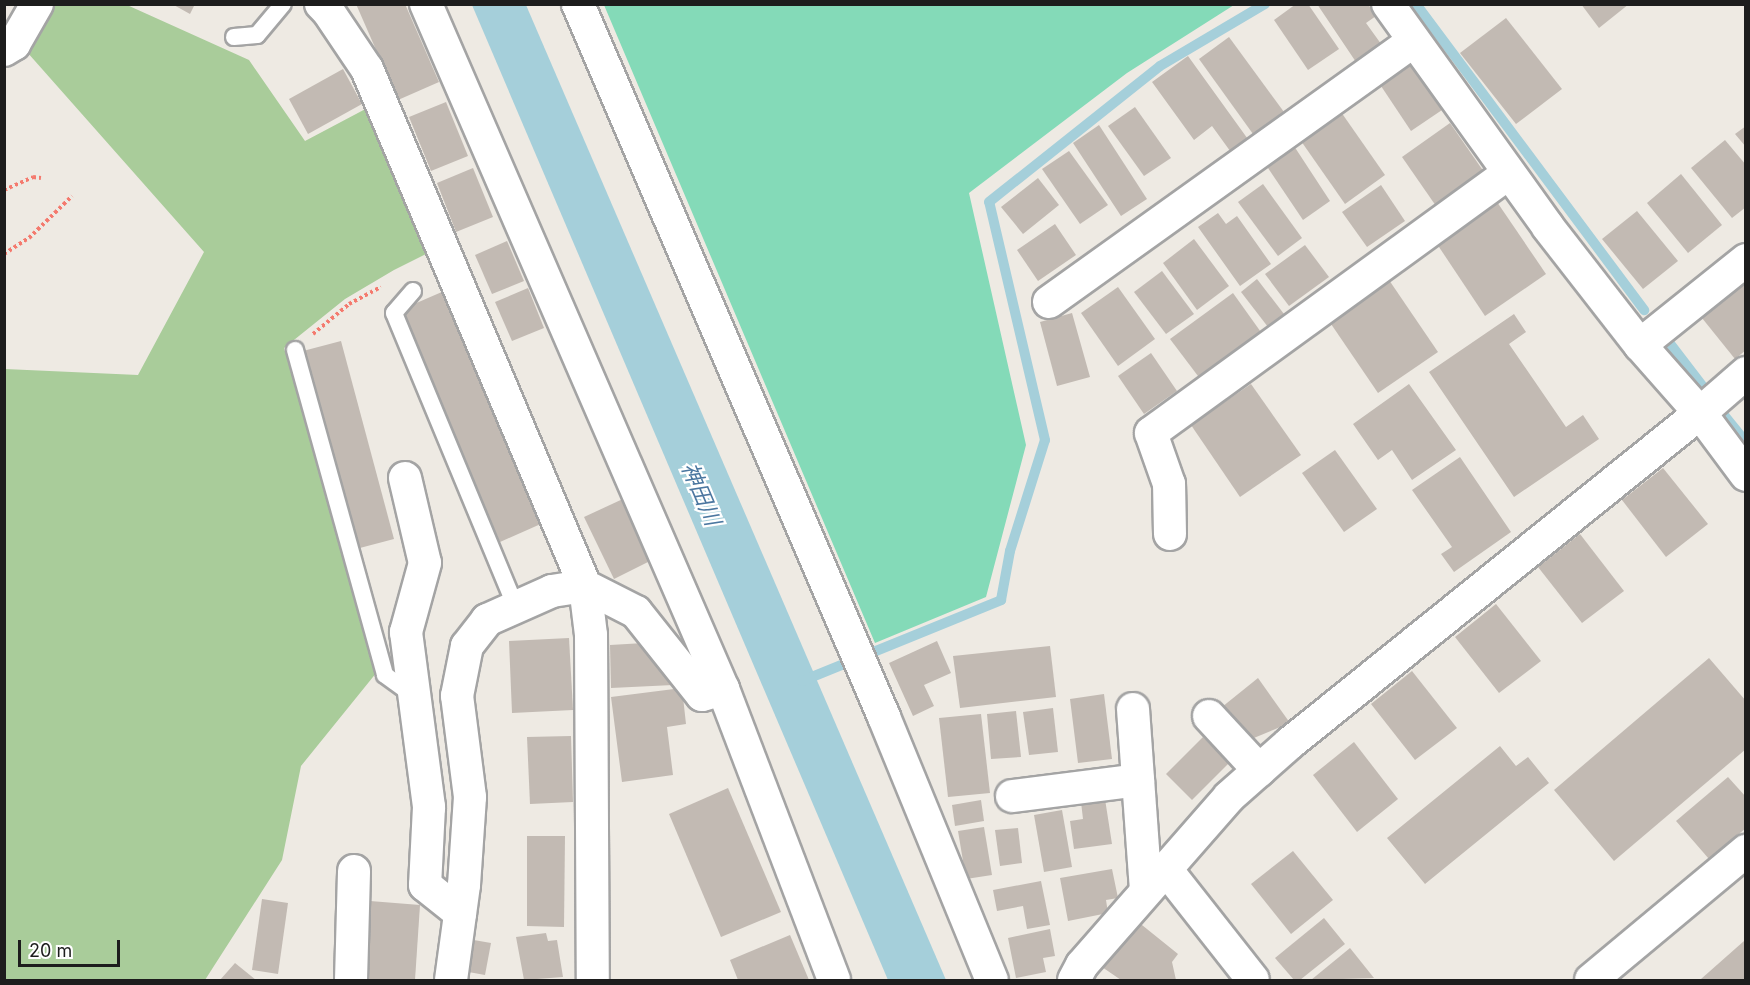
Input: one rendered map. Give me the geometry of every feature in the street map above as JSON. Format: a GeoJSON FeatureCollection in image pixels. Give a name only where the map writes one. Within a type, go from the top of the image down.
{"type":"FeatureCollection","features":[{"type":"Feature","properties":{"kind":"street"},"geometry":{"type":"LineString","coordinates":[[4,50],[14,44],[37,4]]}},
{"type":"Feature","properties":{"kind":"street"},"geometry":{"type":"LineString","coordinates":[[321,4],[367,69],[585,586],[591,635],[593,981]]}},
{"type":"Feature","properties":{"kind":"street"},"geometry":{"type":"LineString","coordinates":[[426,4],[723,689],[834,981]]}},
{"type":"Feature","properties":{"kind":"street"},"geometry":{"type":"LineString","coordinates":[[578,4],[884,717],[992,981]]}},
{"type":"Feature","properties":{"kind":"street"},"geometry":{"type":"LineString","coordinates":[[1388,4],[1509,173],[1640,345],[1700,413],[1746,476]]}},
{"type":"Feature","properties":{"kind":"street"},"geometry":{"type":"LineString","coordinates":[[1049,302],[1413,40]]}},
{"type":"Feature","properties":{"kind":"street"},"geometry":{"type":"LineString","coordinates":[[1170,534],[1170,484],[1151,434],[1509,173]]}},
{"type":"Feature","properties":{"kind":"street"},"geometry":{"type":"LineString","coordinates":[[1640,345],[1746,260]]}},
{"type":"Feature","properties":{"kind":"street"},"geometry":{"type":"LineString","coordinates":[[1074,981],[1082,965],[1229,797],[1259,770],[1700,413],[1746,373]]}},
{"type":"Feature","properties":{"kind":"street"},"geometry":{"type":"LineString","coordinates":[[405,478],[425,563],[406,632],[429,807],[425,885],[460,913]]}},
{"type":"Feature","properties":{"kind":"street"},"geometry":{"type":"LineString","coordinates":[[451,981],[460,913],[470,797],[457,696],[467,646],[487,620],[552,591],[585,586],[636,612],[702,695],[723,689]]}},
{"type":"Feature","properties":{"kind":"street"},"geometry":{"type":"LineString","coordinates":[[1133,709],[1138,780],[1156,879],[1253,981]]}},
{"type":"Feature","properties":{"kind":"street"},"geometry":{"type":"LineString","coordinates":[[1209,716],[1259,770]]}},
{"type":"Feature","properties":{"kind":"street"},"geometry":{"type":"LineString","coordinates":[[1012,796],[1138,780]]}},
{"type":"Feature","properties":{"kind":"street"},"geometry":{"type":"LineString","coordinates":[[1591,981],[1746,851]]}},
{"type":"Feature","properties":{"kind":"street"},"geometry":{"type":"LineString","coordinates":[[351,981],[354,871]]}},
{"type":"Feature","properties":{"kind":"lane"},"geometry":{"type":"LineString","coordinates":[[234,37],[257,35],[283,4]]}},
{"type":"Feature","properties":{"kind":"lane"},"geometry":{"type":"LineString","coordinates":[[413,291],[394,313],[516,607]]}},
{"type":"Feature","properties":{"kind":"lane"},"geometry":{"type":"LineString","coordinates":[[295,350],[385,675],[414,696]]}},
{"type":"Feature","properties":{"kind":"path"},"geometry":{"type":"LineString","coordinates":[[4,190],[33,177],[41,178]]}},
{"type":"Feature","properties":{"kind":"path"},"geometry":{"type":"LineString","coordinates":[[4,254],[29,238],[72,196]]}},
{"type":"Feature","properties":{"kind":"path"},"geometry":{"type":"LineString","coordinates":[[295,350],[349,304],[387,284]]}},
{"type":"Feature","properties":{"kind":"green space"},"geometry":{"type":"Polygon","coordinates":[[[54,5],[127,5],[249,60],[305,141],[373,105],[434,250],[345,299],[284,348],[377,672],[301,766],[282,860],[205,980],[5,980],[5,369],[138,375],[204,252],[27,52],[54,5]]]}},
{"type":"Feature","properties":{"kind":"green space"},"geometry":{"type":"Polygon","coordinates":[[[604,5],[1234,5],[1127,73],[969,193],[1026,445],[986,597],[875,643],[604,5]]]}},
{"type":"Feature","properties":{"kind":"water","name":"神田川"},"geometry":{"type":"Polygon","coordinates":[[[472,5],[526,5],[946,980],[888,980],[472,5]]]}},
{"type":"Feature","properties":{"kind":"building"},"geometry":{"type":"Polygon","coordinates":[[[172,4],[195,4],[190,14],[172,4]]]}},
{"type":"Feature","properties":{"kind":"building"},"geometry":{"type":"Polygon","coordinates":[[[356,4],[405,4],[439,82],[398,100],[356,4]]]}},
{"type":"Feature","properties":{"kind":"building"},"geometry":{"type":"Polygon","coordinates":[[[1296,4],[1308,4],[1339,49],[1308,70],[1274,20],[1296,4]]]}},
{"type":"Feature","properties":{"kind":"building"},"geometry":{"type":"Polygon","coordinates":[[[1317,4],[1368,4],[1376,16],[1366,23],[1384,48],[1358,65],[1317,4]]]}},
{"type":"Feature","properties":{"kind":"building"},"geometry":{"type":"Polygon","coordinates":[[[1581,4],[1629,4],[1599,28],[1581,4]]]}},
{"type":"Feature","properties":{"kind":"building"},"geometry":{"type":"Polygon","coordinates":[[[1506,18],[1562,89],[1516,124],[1460,53],[1506,18]]]}},
{"type":"Feature","properties":{"kind":"building"},"geometry":{"type":"Polygon","coordinates":[[[1229,37],[1284,112],[1253,134],[1199,59],[1229,37]]]}},
{"type":"Feature","properties":{"kind":"building"},"geometry":{"type":"Polygon","coordinates":[[[1188,56],[1250,142],[1233,155],[1212,126],[1194,140],[1152,82],[1188,56]]]}},
{"type":"Feature","properties":{"kind":"building"},"geometry":{"type":"Polygon","coordinates":[[[1408,59],[1442,110],[1411,131],[1377,80],[1408,59]]]}},
{"type":"Feature","properties":{"kind":"building"},"geometry":{"type":"Polygon","coordinates":[[[343,69],[362,104],[308,134],[289,99],[343,69]]]}},
{"type":"Feature","properties":{"kind":"building"},"geometry":{"type":"Polygon","coordinates":[[[446,102],[468,156],[431,171],[409,117],[446,102]]]}},
{"type":"Feature","properties":{"kind":"building"},"geometry":{"type":"Polygon","coordinates":[[[1135,107],[1171,158],[1144,176],[1108,126],[1135,107]]]}},
{"type":"Feature","properties":{"kind":"building"},"geometry":{"type":"Polygon","coordinates":[[[1341,112],[1385,175],[1345,204],[1301,141],[1341,112]]]}},
{"type":"Feature","properties":{"kind":"building"},"geometry":{"type":"Polygon","coordinates":[[[1450,123],[1484,172],[1436,206],[1402,157],[1450,123]]]}},
{"type":"Feature","properties":{"kind":"building"},"geometry":{"type":"Polygon","coordinates":[[[1099,125],[1147,199],[1121,216],[1073,143],[1099,125]]]}},
{"type":"Feature","properties":{"kind":"building"},"geometry":{"type":"Polygon","coordinates":[[[1746,126],[1746,147],[1735,134],[1746,126]]]}},
{"type":"Feature","properties":{"kind":"building"},"geometry":{"type":"Polygon","coordinates":[[[1725,140],[1746,165],[1746,207],[1732,218],[1691,168],[1725,140]]]}},
{"type":"Feature","properties":{"kind":"building"},"geometry":{"type":"Polygon","coordinates":[[[1294,146],[1330,201],[1303,220],[1266,165],[1294,146]]]}},
{"type":"Feature","properties":{"kind":"building"},"geometry":{"type":"Polygon","coordinates":[[[1069,151],[1108,205],[1080,224],[1042,169],[1069,151]]]}},
{"type":"Feature","properties":{"kind":"building"},"geometry":{"type":"Polygon","coordinates":[[[473,168],[493,217],[456,232],[437,183],[473,168]]]}},
{"type":"Feature","properties":{"kind":"building"},"geometry":{"type":"Polygon","coordinates":[[[1681,174],[1722,225],[1688,253],[1647,203],[1681,174]]]}},
{"type":"Feature","properties":{"kind":"building"},"geometry":{"type":"Polygon","coordinates":[[[1038,178],[1059,205],[1023,234],[1001,207],[1038,178]]]}},
{"type":"Feature","properties":{"kind":"building"},"geometry":{"type":"Polygon","coordinates":[[[1263,184],[1302,238],[1278,256],[1238,202],[1263,184]]]}},
{"type":"Feature","properties":{"kind":"building"},"geometry":{"type":"Polygon","coordinates":[[[1381,185],[1405,221],[1367,247],[1342,212],[1381,185]]]}},
{"type":"Feature","properties":{"kind":"building"},"geometry":{"type":"Polygon","coordinates":[[[1497,202],[1546,274],[1485,316],[1437,244],[1497,202]]]}},
{"type":"Feature","properties":{"kind":"building"},"geometry":{"type":"Polygon","coordinates":[[[1637,211],[1678,261],[1643,289],[1602,239],[1637,211]]]}},
{"type":"Feature","properties":{"kind":"building"},"geometry":{"type":"Polygon","coordinates":[[[1218,213],[1226,224],[1237,216],[1271,264],[1240,286],[1198,227],[1218,213]]]}},
{"type":"Feature","properties":{"kind":"building"},"geometry":{"type":"Polygon","coordinates":[[[1055,224],[1076,255],[1038,281],[1017,250],[1055,224]]]}},
{"type":"Feature","properties":{"kind":"building"},"geometry":{"type":"Polygon","coordinates":[[[1194,239],[1229,286],[1197,310],[1163,263],[1194,239]]]}},
{"type":"Feature","properties":{"kind":"building"},"geometry":{"type":"Polygon","coordinates":[[[507,241],[524,281],[492,294],[475,255],[507,241]]]}},
{"type":"Feature","properties":{"kind":"building"},"geometry":{"type":"Polygon","coordinates":[[[1305,245],[1329,277],[1289,306],[1265,274],[1305,245]]]}},
{"type":"Feature","properties":{"kind":"building"},"geometry":{"type":"Polygon","coordinates":[[[1162,271],[1194,314],[1166,334],[1134,292],[1162,271]]]}},
{"type":"Feature","properties":{"kind":"building"},"geometry":{"type":"Polygon","coordinates":[[[1257,279],[1284,314],[1268,327],[1241,292],[1257,279]]]}},
{"type":"Feature","properties":{"kind":"building"},"geometry":{"type":"Polygon","coordinates":[[[1389,280],[1438,352],[1378,393],[1329,321],[1389,280]]]}},
{"type":"Feature","properties":{"kind":"building"},"geometry":{"type":"Polygon","coordinates":[[[1746,282],[1746,350],[1735,359],[1702,318],[1746,282]]]}},
{"type":"Feature","properties":{"kind":"building"},"geometry":{"type":"Polygon","coordinates":[[[1118,287],[1155,339],[1118,366],[1081,313],[1118,287]]]}},
{"type":"Feature","properties":{"kind":"building"},"geometry":{"type":"Polygon","coordinates":[[[451,288],[552,519],[500,542],[398,311],[451,288]]]}},
{"type":"Feature","properties":{"kind":"building"},"geometry":{"type":"Polygon","coordinates":[[[528,288],[544,328],[512,341],[495,302],[528,288]]]}},
{"type":"Feature","properties":{"kind":"building"},"geometry":{"type":"Polygon","coordinates":[[[1233,293],[1263,335],[1201,380],[1170,339],[1233,293]]]}},
{"type":"Feature","properties":{"kind":"building"},"geometry":{"type":"Polygon","coordinates":[[[1072,313],[1090,377],[1057,386],[1040,322],[1072,313]]]}},
{"type":"Feature","properties":{"kind":"building"},"geometry":{"type":"Polygon","coordinates":[[[1514,314],[1526,332],[1509,344],[1566,427],[1583,415],[1599,439],[1514,497],[1429,372],[1514,314]]]}},
{"type":"Feature","properties":{"kind":"building"},"geometry":{"type":"Polygon","coordinates":[[[341,341],[394,539],[356,549],[303,351],[341,341]]]}},
{"type":"Feature","properties":{"kind":"building"},"geometry":{"type":"Polygon","coordinates":[[[1151,353],[1177,391],[1144,414],[1118,376],[1151,353]]]}},
{"type":"Feature","properties":{"kind":"building"},"geometry":{"type":"Polygon","coordinates":[[[1251,384],[1301,455],[1240,497],[1191,425],[1251,384]]]}},
{"type":"Feature","properties":{"kind":"building"},"geometry":{"type":"Polygon","coordinates":[[[1409,384],[1456,450],[1412,480],[1392,450],[1378,460],[1353,424],[1409,384]]]}},
{"type":"Feature","properties":{"kind":"building"},"geometry":{"type":"Polygon","coordinates":[[[1335,450],[1377,509],[1344,532],[1302,473],[1335,450]]]}},
{"type":"Feature","properties":{"kind":"building"},"geometry":{"type":"Polygon","coordinates":[[[1460,457],[1511,532],[1454,572],[1441,554],[1452,547],[1412,490],[1460,457]]]}},
{"type":"Feature","properties":{"kind":"building"},"geometry":{"type":"Polygon","coordinates":[[[1663,468],[1708,524],[1666,557],[1622,500],[1663,468]]]}},
{"type":"Feature","properties":{"kind":"building"},"geometry":{"type":"Polygon","coordinates":[[[625,498],[654,559],[614,579],[584,517],[625,498]]]}},
{"type":"Feature","properties":{"kind":"building"},"geometry":{"type":"Polygon","coordinates":[[[1580,534],[1624,591],[1582,623],[1538,567],[1580,534]]]}},
{"type":"Feature","properties":{"kind":"building"},"geometry":{"type":"Polygon","coordinates":[[[1496,604],[1541,661],[1499,693],[1455,637],[1496,604]]]}},
{"type":"Feature","properties":{"kind":"building"},"geometry":{"type":"Polygon","coordinates":[[[569,638],[573,710],[512,713],[509,641],[569,638]]]}},
{"type":"Feature","properties":{"kind":"building"},"geometry":{"type":"Polygon","coordinates":[[[937,641],[951,673],[924,685],[934,706],[913,716],[889,663],[937,641]]]}},
{"type":"Feature","properties":{"kind":"building"},"geometry":{"type":"Polygon","coordinates":[[[644,643],[673,685],[611,688],[610,645],[644,643]]]}},
{"type":"Feature","properties":{"kind":"building"},"geometry":{"type":"Polygon","coordinates":[[[1050,646],[1056,697],[960,708],[953,656],[1050,646]]]}},
{"type":"Feature","properties":{"kind":"building"},"geometry":{"type":"Polygon","coordinates":[[[1709,658],[1746,701],[1746,749],[1614,861],[1554,790],[1709,658]]]}},
{"type":"Feature","properties":{"kind":"building"},"geometry":{"type":"Polygon","coordinates":[[[1412,671],[1457,728],[1415,760],[1371,704],[1412,671]]]}},
{"type":"Feature","properties":{"kind":"building"},"geometry":{"type":"Polygon","coordinates":[[[1258,678],[1290,723],[1249,740],[1222,707],[1258,678]]]}},
{"type":"Feature","properties":{"kind":"building"},"geometry":{"type":"Polygon","coordinates":[[[682,688],[686,724],[667,727],[673,775],[622,782],[611,697],[682,688]]]}},
{"type":"Feature","properties":{"kind":"building"},"geometry":{"type":"Polygon","coordinates":[[[1104,694],[1112,759],[1078,763],[1070,699],[1104,694]]]}},
{"type":"Feature","properties":{"kind":"building"},"geometry":{"type":"Polygon","coordinates":[[[1053,708],[1058,752],[1029,755],[1023,712],[1053,708]]]}},
{"type":"Feature","properties":{"kind":"building"},"geometry":{"type":"Polygon","coordinates":[[[1016,711],[1021,757],[991,759],[987,714],[1016,711]]]}},
{"type":"Feature","properties":{"kind":"building"},"geometry":{"type":"Polygon","coordinates":[[[981,714],[990,793],[948,797],[939,718],[981,714]]]}},
{"type":"Feature","properties":{"kind":"building"},"geometry":{"type":"Polygon","coordinates":[[[571,736],[573,802],[530,804],[527,737],[571,736]]]}},
{"type":"Feature","properties":{"kind":"building"},"geometry":{"type":"Polygon","coordinates":[[[1203,737],[1229,763],[1192,800],[1166,774],[1203,737]]]}},
{"type":"Feature","properties":{"kind":"building"},"geometry":{"type":"Polygon","coordinates":[[[1354,742],[1398,799],[1357,832],[1313,775],[1354,742]]]}},
{"type":"Feature","properties":{"kind":"building"},"geometry":{"type":"Polygon","coordinates":[[[1500,746],[1516,766],[1528,757],[1549,783],[1425,884],[1387,838],[1500,746]]]}},
{"type":"Feature","properties":{"kind":"building"},"geometry":{"type":"Polygon","coordinates":[[[1728,777],[1746,797],[1746,828],[1709,859],[1676,821],[1728,777]]]}},
{"type":"Feature","properties":{"kind":"building"},"geometry":{"type":"Polygon","coordinates":[[[728,788],[781,912],[721,937],[669,814],[728,788]]]}},
{"type":"Feature","properties":{"kind":"building"},"geometry":{"type":"Polygon","coordinates":[[[1105,799],[1112,844],[1074,849],[1070,821],[1083,819],[1081,802],[1105,799]]]}},
{"type":"Feature","properties":{"kind":"building"},"geometry":{"type":"Polygon","coordinates":[[[981,800],[984,821],[955,826],[952,805],[981,800]]]}},
{"type":"Feature","properties":{"kind":"building"},"geometry":{"type":"Polygon","coordinates":[[[1062,810],[1072,867],[1044,872],[1034,815],[1062,810]]]}},
{"type":"Feature","properties":{"kind":"building"},"geometry":{"type":"Polygon","coordinates":[[[984,827],[992,875],[966,879],[958,831],[984,827]]]}},
{"type":"Feature","properties":{"kind":"building"},"geometry":{"type":"Polygon","coordinates":[[[1018,828],[1022,863],[1000,866],[995,830],[1018,828]]]}},
{"type":"Feature","properties":{"kind":"building"},"geometry":{"type":"Polygon","coordinates":[[[527,836],[565,836],[564,927],[527,926],[527,836]]]}},
{"type":"Feature","properties":{"kind":"building"},"geometry":{"type":"Polygon","coordinates":[[[1293,851],[1333,900],[1291,934],[1251,884],[1293,851]]]}},
{"type":"Feature","properties":{"kind":"building"},"geometry":{"type":"Polygon","coordinates":[[[1112,869],[1118,898],[1106,900],[1108,913],[1068,921],[1060,878],[1112,869]]]}},
{"type":"Feature","properties":{"kind":"building"},"geometry":{"type":"Polygon","coordinates":[[[1041,881],[1050,925],[1027,929],[1023,906],[997,911],[993,890],[1041,881]]]}},
{"type":"Feature","properties":{"kind":"building"},"geometry":{"type":"Polygon","coordinates":[[[262,899],[288,903],[278,974],[252,970],[262,899]]]}},
{"type":"Feature","properties":{"kind":"building"},"geometry":{"type":"Polygon","coordinates":[[[370,901],[420,905],[415,980],[364,980],[370,901]]]}},
{"type":"Feature","properties":{"kind":"building"},"geometry":{"type":"Polygon","coordinates":[[[1324,918],[1345,944],[1300,980],[1294,980],[1275,958],[1324,918]]]}},
{"type":"Feature","properties":{"kind":"building"},"geometry":{"type":"Polygon","coordinates":[[[1137,921],[1178,954],[1172,962],[1176,980],[1121,980],[1102,967],[1137,921]]]}},
{"type":"Feature","properties":{"kind":"building"},"geometry":{"type":"Polygon","coordinates":[[[1050,929],[1055,956],[1043,958],[1046,972],[1016,978],[1008,938],[1050,929]]]}},
{"type":"Feature","properties":{"kind":"building"},"geometry":{"type":"Polygon","coordinates":[[[546,933],[548,941],[557,940],[563,977],[524,980],[516,937],[546,933]]]}},
{"type":"Feature","properties":{"kind":"building"},"geometry":{"type":"Polygon","coordinates":[[[790,935],[809,980],[738,980],[730,960],[790,935]]]}},
{"type":"Feature","properties":{"kind":"building"},"geometry":{"type":"Polygon","coordinates":[[[468,939],[491,943],[485,975],[463,971],[468,939]]]}},
{"type":"Feature","properties":{"kind":"building"},"geometry":{"type":"Polygon","coordinates":[[[1744,941],[1746,980],[1701,979],[1744,941]]]}},
{"type":"Feature","properties":{"kind":"building"},"geometry":{"type":"Polygon","coordinates":[[[1350,948],[1374,978],[1311,980],[1350,948]]]}},
{"type":"Feature","properties":{"kind":"building"},"geometry":{"type":"Polygon","coordinates":[[[235,963],[256,980],[220,980],[235,963]]]}},
{"type":"Feature","properties":{"kind":"waterway"},"geometry":{"type":"LineString","coordinates":[[802,681],[1001,600],[1010,551],[1045,440],[989,202],[1160,66],[1265,4]]}},
{"type":"Feature","properties":{"kind":"waterway"},"geometry":{"type":"LineString","coordinates":[[1416,4],[1644,310]]}},
{"type":"Feature","properties":{"kind":"waterway"},"geometry":{"type":"LineString","coordinates":[[1668,341],[1707,392]]}},
{"type":"Feature","properties":{"kind":"waterway"},"geometry":{"type":"LineString","coordinates":[[1723,414],[1746,442]]}}]}
